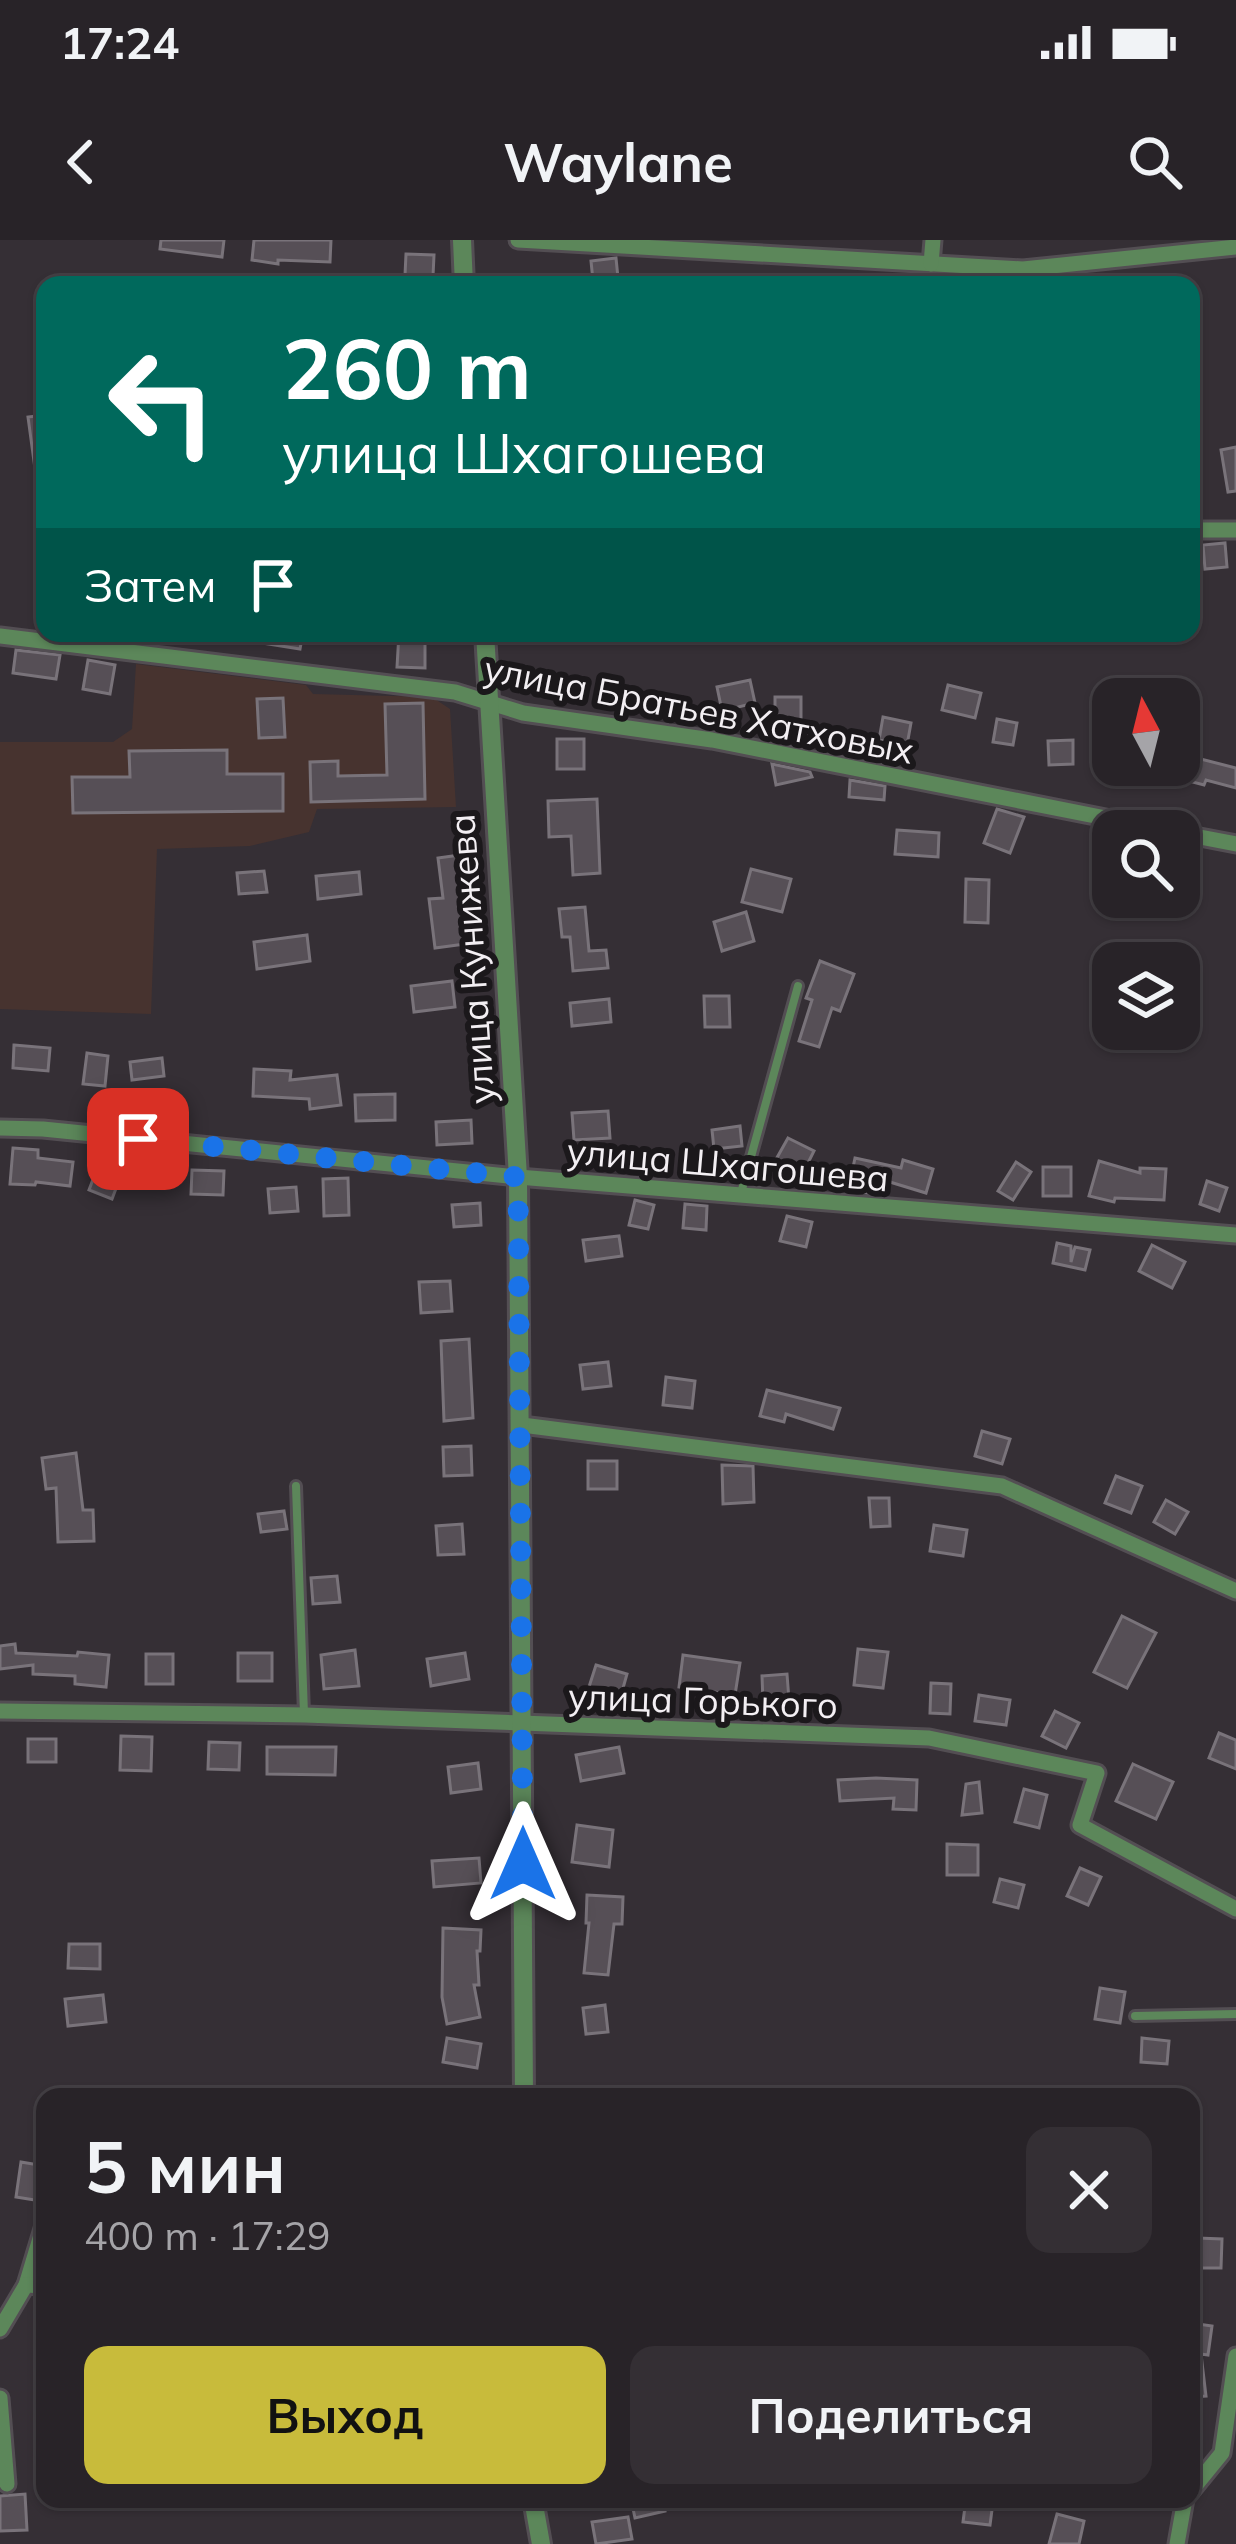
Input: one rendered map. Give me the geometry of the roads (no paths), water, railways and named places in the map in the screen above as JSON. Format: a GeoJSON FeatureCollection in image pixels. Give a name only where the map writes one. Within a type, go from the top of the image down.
{"type":"FeatureCollection","features":[{"type":"Feature","properties":{"kind":"street"},"geometry":{"type":"LineString","coordinates":[[461,240],[463,276]]}},
{"type":"Feature","properties":{"kind":"street"},"geometry":{"type":"LineString","coordinates":[[518,240],[701,246],[1023,269],[1236,247]]}},
{"type":"Feature","properties":{"kind":"street"},"geometry":{"type":"LineString","coordinates":[[931,264],[933,240]]}},
{"type":"Feature","properties":{"kind":"street"},"geometry":{"type":"LineString","coordinates":[[1200,530],[1236,530]]}},
{"type":"Feature","properties":{"kind":"street","name":"улица Братьев Хатховых"},"geometry":{"type":"LineString","coordinates":[[0,636],[36,640]]}},
{"type":"Feature","properties":{"kind":"street","name":"улица Братьев Хатховых"},"geometry":{"type":"LineString","coordinates":[[49,642],[455,692],[523,713],[712,740],[1092,816]]}},
{"type":"Feature","properties":{"kind":"street","name":"улица Кунижева"},"geometry":{"type":"LineString","coordinates":[[485,642],[518,1177],[524,2088]]}},
{"type":"Feature","properties":{"kind":"street","name":"улица Братьев Хатховых"},"geometry":{"type":"LineString","coordinates":[[1200,837],[1236,844]]}},
{"type":"Feature","properties":{"kind":"street","name":"улица Шхагошева"},"geometry":{"type":"LineString","coordinates":[[0,1128],[518,1177],[1236,1235]]}},
{"type":"Feature","properties":{"kind":"street"},"geometry":{"type":"LineString","coordinates":[[522,1425],[1002,1486],[1236,1591]]}},
{"type":"Feature","properties":{"kind":"street","name":"улица Горького"},"geometry":{"type":"LineString","coordinates":[[0,1711],[304,1715],[929,1738],[1097,1773],[1080,1826],[1236,1909]]}},
{"type":"Feature","properties":{"kind":"street"},"geometry":{"type":"LineString","coordinates":[[0,2329],[26,2284],[36,2251]]}},
{"type":"Feature","properties":{"kind":"street"},"geometry":{"type":"LineString","coordinates":[[26,2284],[36,2286]]}},
{"type":"Feature","properties":{"kind":"street"},"geometry":{"type":"LineString","coordinates":[[1200,2481],[1222,2453],[1236,2356]]}},
{"type":"Feature","properties":{"kind":"street"},"geometry":{"type":"LineString","coordinates":[[0,2398],[7,2484]]}},
{"type":"Feature","properties":{"kind":"street"},"geometry":{"type":"LineString","coordinates":[[535,2508],[541,2544]]}},
{"type":"Feature","properties":{"kind":"street"},"geometry":{"type":"LineString","coordinates":[[1177,2544],[1183,2508]]}},
{"type":"Feature","properties":{"kind":"lane"},"geometry":{"type":"LineString","coordinates":[[741,1194],[798,986]]}},
{"type":"Feature","properties":{"kind":"lane"},"geometry":{"type":"LineString","coordinates":[[296,1486],[304,1715]]}},
{"type":"Feature","properties":{"kind":"lane"},"geometry":{"type":"LineString","coordinates":[[1135,2016],[1236,2014]]}}]}
